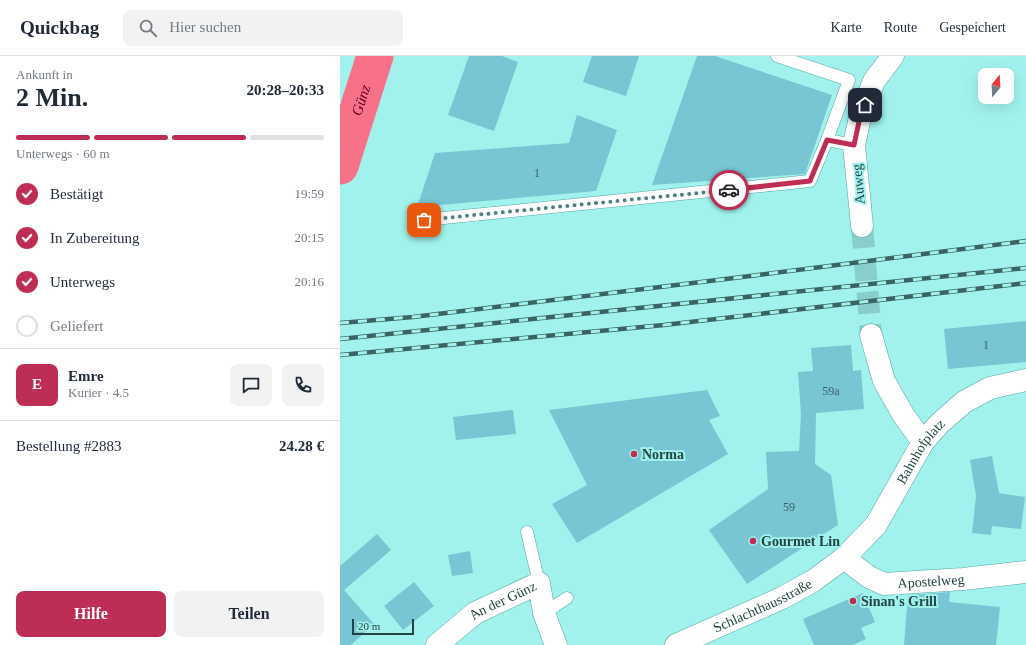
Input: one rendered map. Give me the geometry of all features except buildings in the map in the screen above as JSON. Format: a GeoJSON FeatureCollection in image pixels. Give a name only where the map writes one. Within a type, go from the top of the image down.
{"type":"FeatureCollection","features":[{"type":"Feature","properties":{"kind":"street","name":"Auweg"},"geometry":{"type":"LineString","coordinates":[[862,226],[854,145],[860,117],[874,82],[893,56]]}},
{"type":"Feature","properties":{"kind":"street"},"geometry":{"type":"LineString","coordinates":[[871,335],[884,381],[904,416],[923,442]]}},
{"type":"Feature","properties":{"kind":"street","name":"Bahnhofplatz"},"geometry":{"type":"LineString","coordinates":[[844,558],[876,525],[923,442],[939,424],[964,402],[990,388],[1026,380]]}},
{"type":"Feature","properties":{"kind":"street","name":"Apostelweg"},"geometry":{"type":"LineString","coordinates":[[844,558],[869,577],[884,584],[963,579],[1026,572]]}},
{"type":"Feature","properties":{"kind":"street","name":"Schlachthausstraße"},"geometry":{"type":"LineString","coordinates":[[676,645],[782,598],[813,581],[844,558]]}},
{"type":"Feature","properties":{"kind":"street","name":"An der Günz"},"geometry":{"type":"LineString","coordinates":[[436,645],[475,613],[539,584],[544,613],[556,645]]}},
{"type":"Feature","properties":{"kind":"lane"},"geometry":{"type":"LineString","coordinates":[[424,220],[810,181],[849,80],[777,56]]}},
{"type":"Feature","properties":{"kind":"lane"},"geometry":{"type":"LineString","coordinates":[[827,140],[854,145]]}},
{"type":"Feature","properties":{"kind":"lane"},"geometry":{"type":"LineString","coordinates":[[527,532],[539,584]]}},
{"type":"Feature","properties":{"kind":"lane"},"geometry":{"type":"LineString","coordinates":[[544,613],[567,598]]}},
{"type":"Feature","properties":{"kind":"waterway","name":"Günz"},"geometry":{"type":"LineString","coordinates":[[340,166],[375,56]]}},
{"type":"Feature","properties":{"kind":"tunnel"},"geometry":{"type":"LineString","coordinates":[[862,226],[871,335]]}},
{"type":"Feature","properties":{"kind":"railway"},"geometry":{"type":"LineString","coordinates":[[340,323],[413,317],[1026,241]]}},
{"type":"Feature","properties":{"kind":"railway"},"geometry":{"type":"LineString","coordinates":[[340,339],[1026,268]]}},
{"type":"Feature","properties":{"kind":"railway"},"geometry":{"type":"LineString","coordinates":[[340,355],[664,325],[1026,283]]}},
{"type":"Feature","properties":{"kind":"way so far"},"geometry":{"type":"LineString","coordinates":[[424,220],[729,190]]}},
{"type":"Feature","properties":{"kind":"place","name":"Norma"},"geometry":{"type":"Point","coordinates":[634,454]}},
{"type":"Feature","properties":{"kind":"place","name":"Gourmet Lin"},"geometry":{"type":"Point","coordinates":[753,541]}},
{"type":"Feature","properties":{"kind":"place","name":"Sinan's Grill"},"geometry":{"type":"Point","coordinates":[853,601]}},
{"type":"Feature","properties":{"kind":"route"},"geometry":{"type":"LineString","coordinates":[[729,190],[810,181],[827,140],[854,145],[860,117],[865,105]]}}]}
